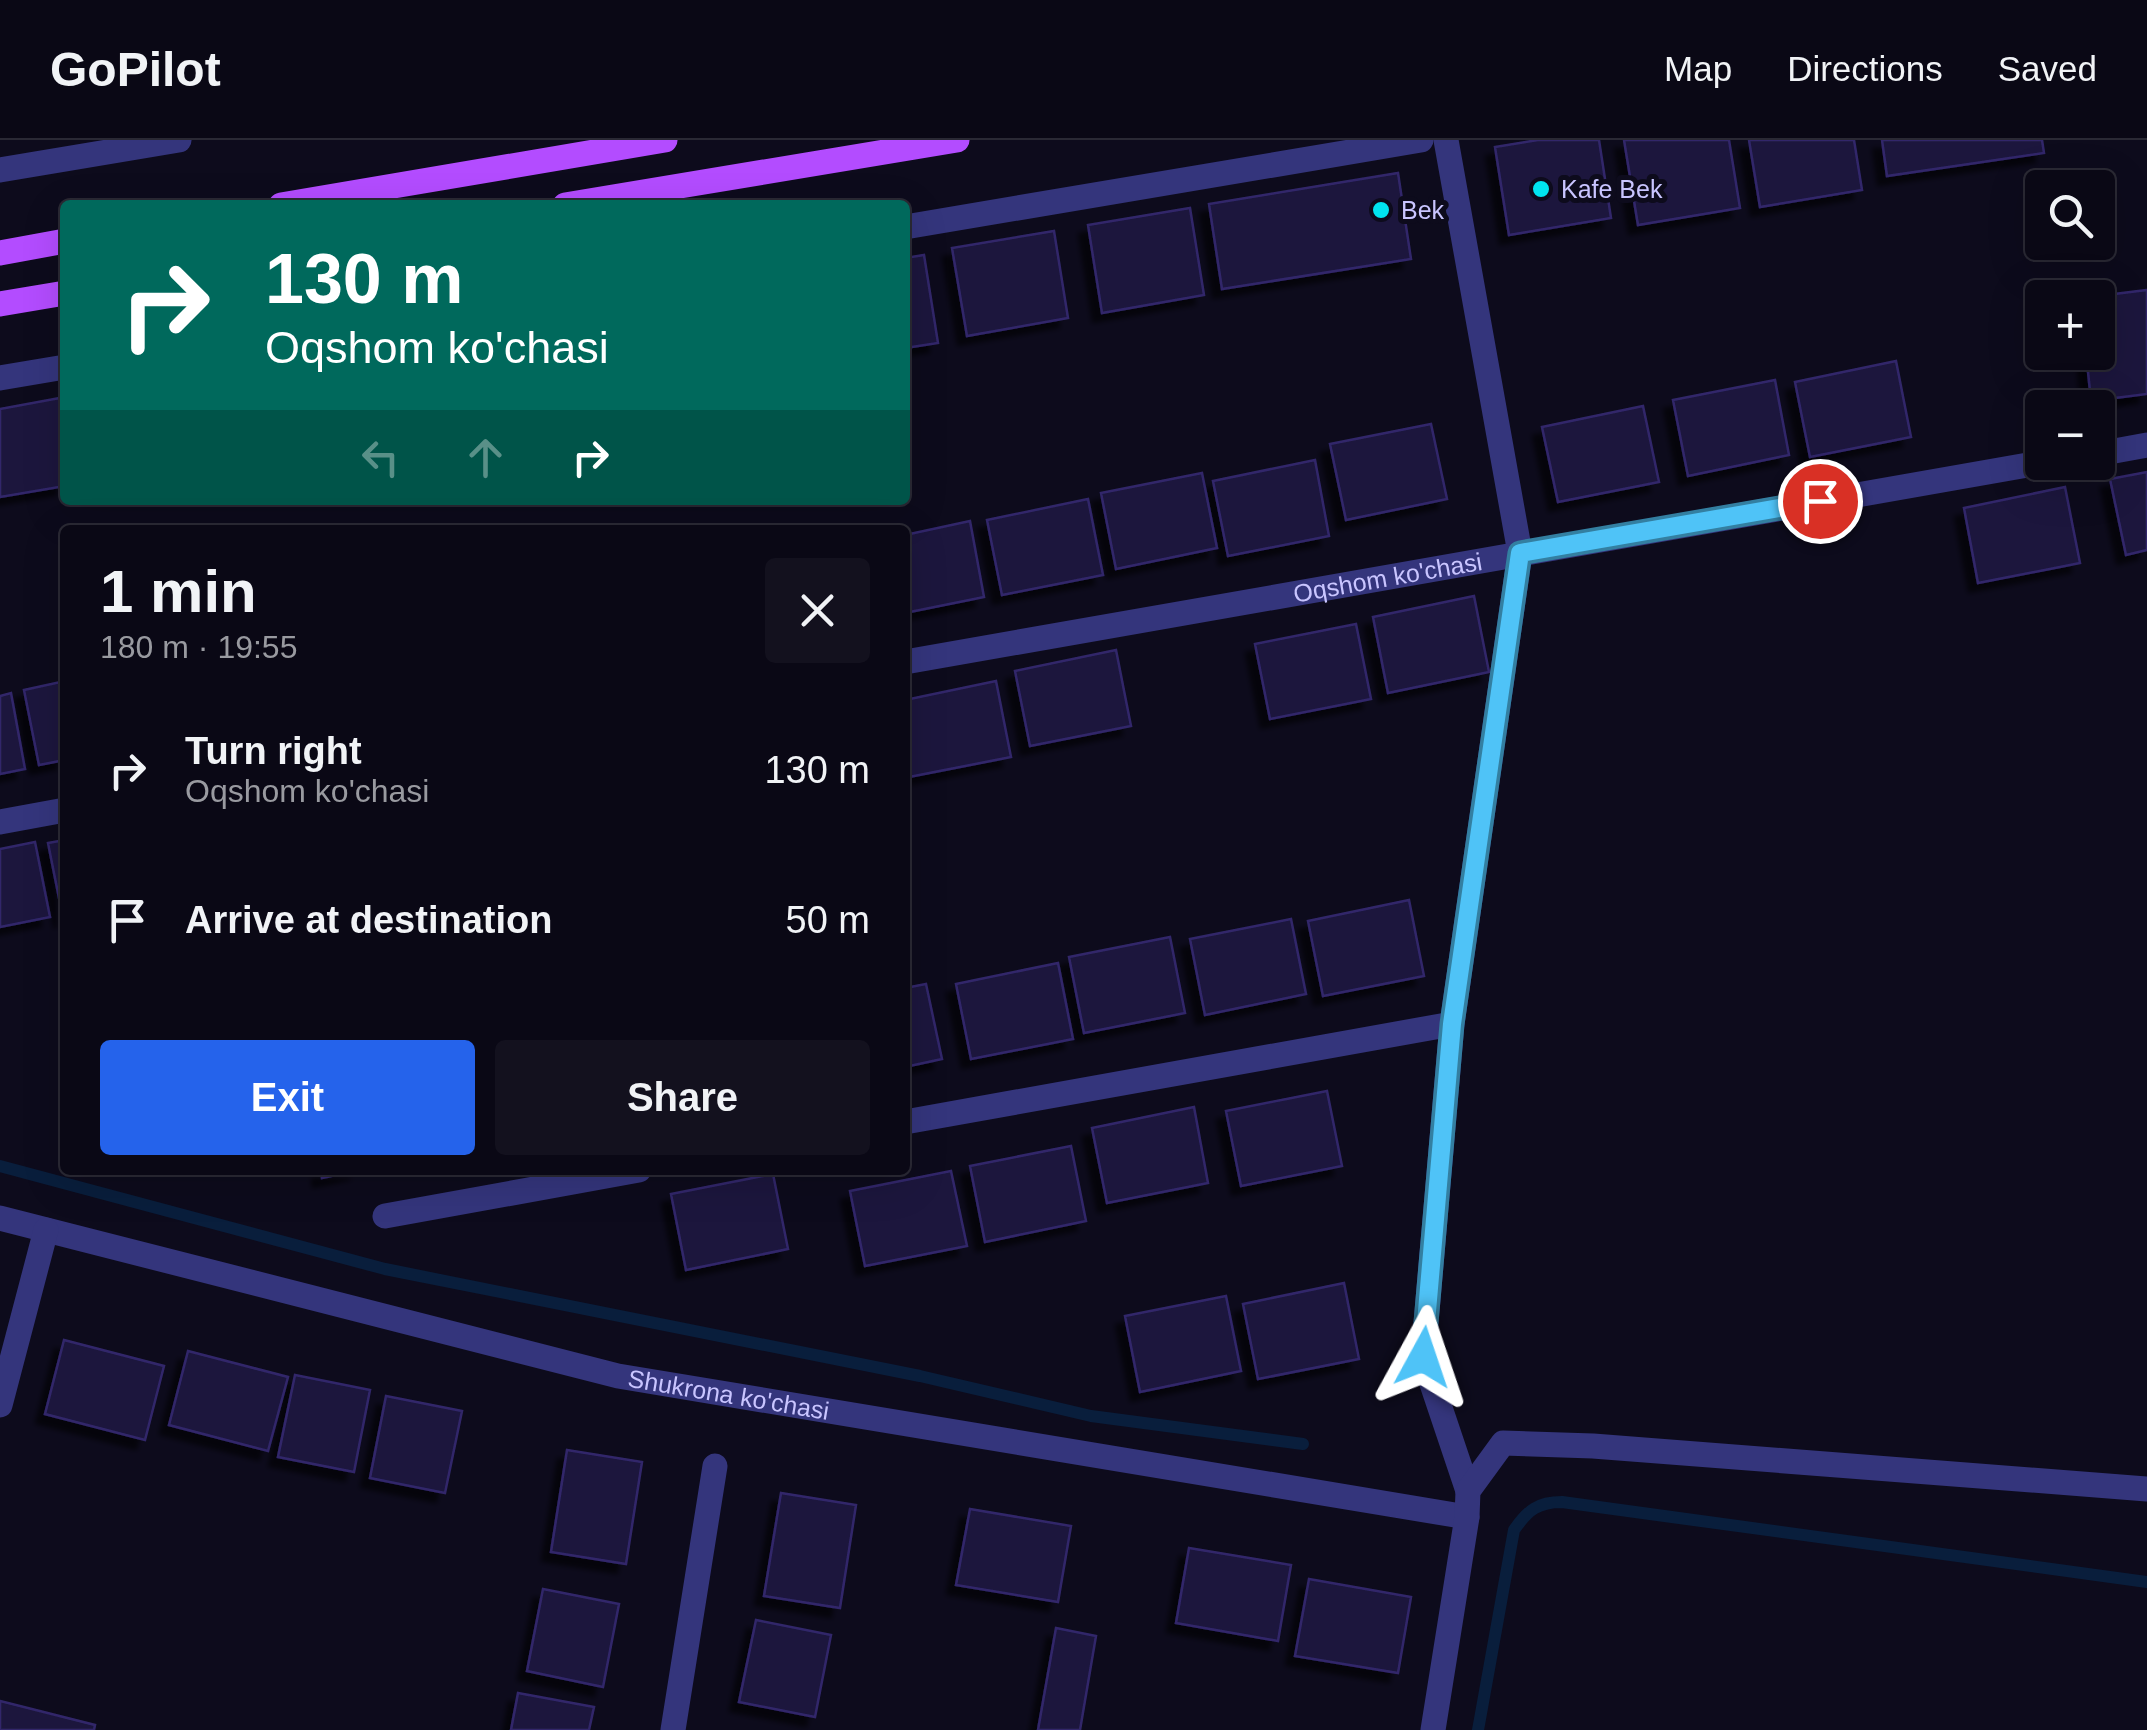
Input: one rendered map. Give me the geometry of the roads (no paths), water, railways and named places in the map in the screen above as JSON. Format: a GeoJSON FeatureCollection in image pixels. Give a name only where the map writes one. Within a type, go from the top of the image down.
{"type":"FeatureCollection","features":[{"type":"Feature","properties":{"kind":"main road"},"geometry":{"type":"LineString","coordinates":[[311,200],[665,140]]}},
{"type":"Feature","properties":{"kind":"main road"},"geometry":{"type":"LineString","coordinates":[[594,200],[957,140]]}},
{"type":"Feature","properties":{"kind":"main road"},"geometry":{"type":"LineString","coordinates":[[0,253],[60,242]]}},
{"type":"Feature","properties":{"kind":"main road"},"geometry":{"type":"LineString","coordinates":[[0,304],[60,294]]}},
{"type":"Feature","properties":{"kind":"street"},"geometry":{"type":"LineString","coordinates":[[0,170],[179,140]]}},
{"type":"Feature","properties":{"kind":"street"},"geometry":{"type":"LineString","coordinates":[[910,225],[1421,140]]}},
{"type":"Feature","properties":{"kind":"street"},"geometry":{"type":"LineString","coordinates":[[1433,1730],[1468,1490],[1423,1357],[1452,1024],[1520,553],[1446,140]]}},
{"type":"Feature","properties":{"kind":"street"},"geometry":{"type":"LineString","coordinates":[[0,378],[60,368]]}},
{"type":"Feature","properties":{"kind":"street"},"geometry":{"type":"LineString","coordinates":[[2115,451],[2147,445]]}},
{"type":"Feature","properties":{"kind":"street","name":"Oqshom ko'chasi"},"geometry":{"type":"LineString","coordinates":[[910,661],[2025,465]]}},
{"type":"Feature","properties":{"kind":"street"},"geometry":{"type":"LineString","coordinates":[[0,822],[60,811]]}},
{"type":"Feature","properties":{"kind":"street"},"geometry":{"type":"LineString","coordinates":[[910,1121],[1452,1024]]}},
{"type":"Feature","properties":{"kind":"street"},"geometry":{"type":"LineString","coordinates":[[385,1216],[611,1175]]}},
{"type":"Feature","properties":{"kind":"street","name":"Shukrona ko'chasi"},"geometry":{"type":"LineString","coordinates":[[0,1218],[618,1376],[1467,1517]]}},
{"type":"Feature","properties":{"kind":"street"},"geometry":{"type":"LineString","coordinates":[[0,1405],[46,1230]]}},
{"type":"Feature","properties":{"kind":"street"},"geometry":{"type":"LineString","coordinates":[[1468,1490],[1502,1443],[1593,1446],[2147,1489]]}},
{"type":"Feature","properties":{"kind":"street"},"geometry":{"type":"LineString","coordinates":[[673,1730],[715,1466]]}},
{"type":"Feature","properties":{"kind":"waterway"},"geometry":{"type":"LineString","coordinates":[[0,1166],[385,1269],[920,1376],[1091,1416],[1303,1444]]}},
{"type":"Feature","properties":{"kind":"waterway"},"geometry":{"type":"LineString","coordinates":[[1478,1730],[1514,1530],[1529,1512],[1546,1504],[1562,1502],[2147,1582]]}},
{"type":"Feature","properties":{"kind":"place","name":"Kafe Bek"},"geometry":{"type":"Point","coordinates":[1541,189]}},
{"type":"Feature","properties":{"kind":"place","name":"Bek"},"geometry":{"type":"Point","coordinates":[1381,210]}}]}
